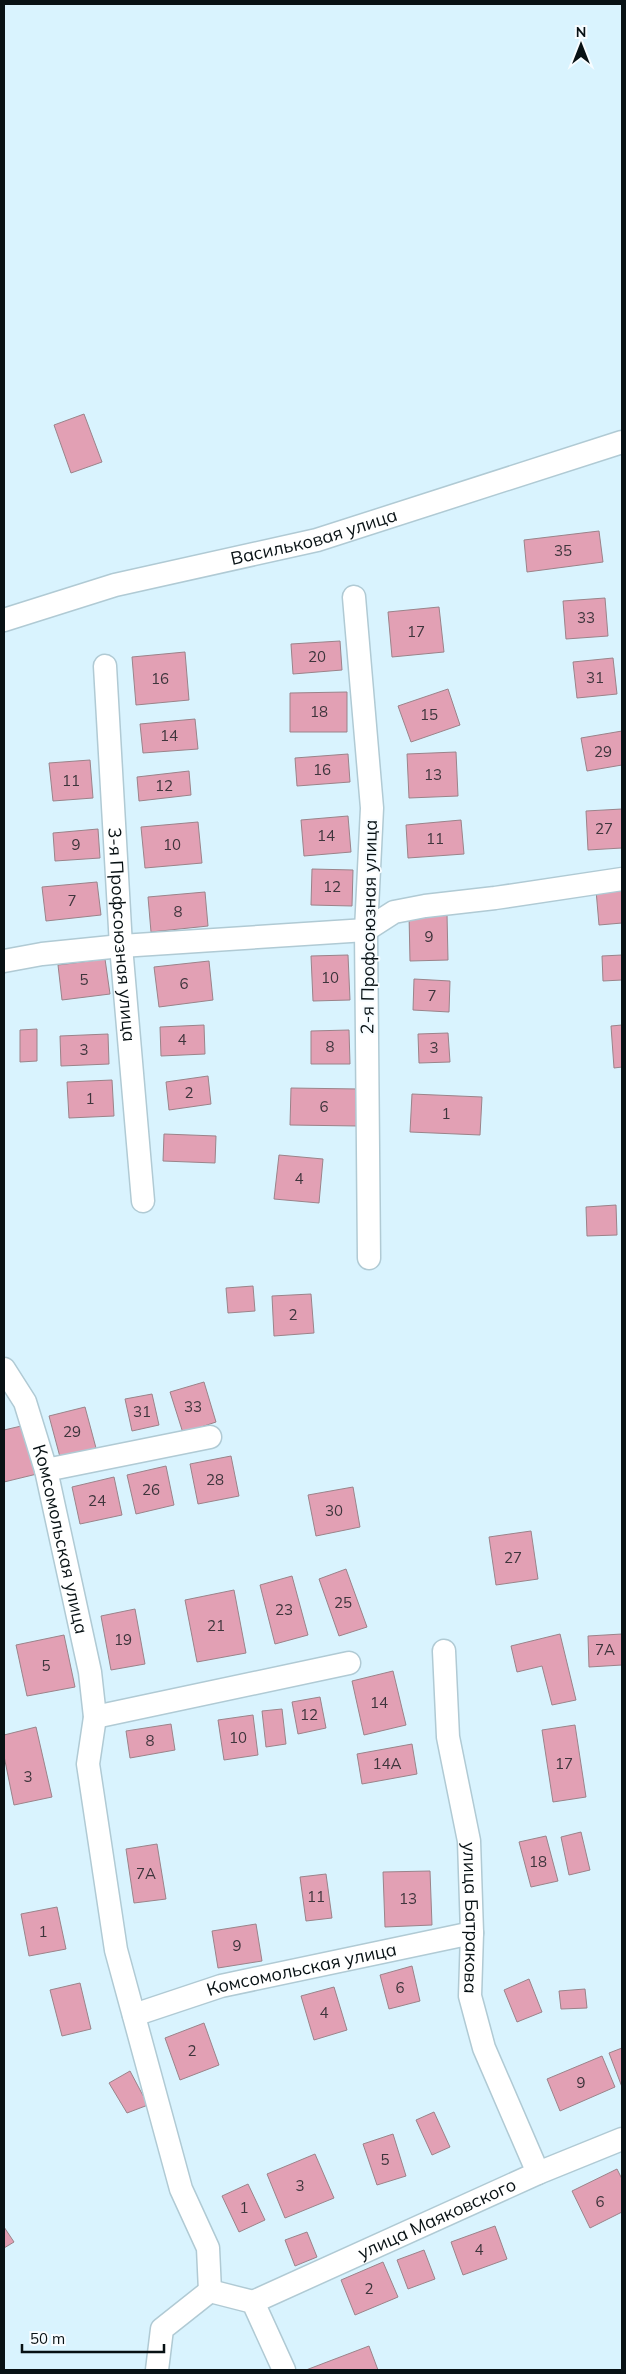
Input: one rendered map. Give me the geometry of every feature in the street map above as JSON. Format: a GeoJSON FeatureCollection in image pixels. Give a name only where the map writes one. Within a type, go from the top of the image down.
{"type":"FeatureCollection","features":[{"type":"Feature","properties":{"kind":"street","name":"Васильковая улица"},"geometry":{"type":"LineString","coordinates":[[4,620],[115,585],[317,540],[622,442]]}},
{"type":"Feature","properties":{"kind":"street","name":"2-я Профсоюзная улица"},"geometry":{"type":"LineString","coordinates":[[354,597],[372,808],[366,930],[369,1258]]}},
{"type":"Feature","properties":{"kind":"street","name":"3-я Профсоюзная улица"},"geometry":{"type":"LineString","coordinates":[[105,666],[121,946],[143,1201]]}},
{"type":"Feature","properties":{"kind":"street"},"geometry":{"type":"LineString","coordinates":[[4,961],[42,954],[121,946],[366,930],[394,912],[622,879]]}},
{"type":"Feature","properties":{"kind":"street","name":"Комсомольская улица"},"geometry":{"type":"LineString","coordinates":[[4,1369],[25,1402],[46,1470],[90,1672],[95,1717],[88,1764],[116,1950],[181,2189],[208,2248],[210,2291]]}},
{"type":"Feature","properties":{"kind":"street"},"geometry":{"type":"LineString","coordinates":[[46,1470],[210,1437]]}},
{"type":"Feature","properties":{"kind":"street","name":"улица Батракова"},"geometry":{"type":"LineString","coordinates":[[444,1651],[448,1737],[469,1841],[472,1933],[470,1996],[484,2048],[538,2173]]}},
{"type":"Feature","properties":{"kind":"street"},"geometry":{"type":"LineString","coordinates":[[95,1717],[349,1663]]}},
{"type":"Feature","properties":{"kind":"street","name":"Комсомольская улица"},"geometry":{"type":"LineString","coordinates":[[134,2015],[221,1986],[472,1933]]}},
{"type":"Feature","properties":{"kind":"street","name":"улица Маяковского"},"geometry":{"type":"LineString","coordinates":[[253,2302],[538,2173],[622,2139]]}},
{"type":"Feature","properties":{"kind":"street"},"geometry":{"type":"LineString","coordinates":[[157,2370],[162,2330],[210,2291],[253,2302],[284,2370]]}},
{"type":"Feature","properties":{"kind":"building"},"geometry":{"type":"Polygon","coordinates":[[[84,414],[102,462],[71,473],[54,425],[84,414]]]}},
{"type":"Feature","properties":{"kind":"building"},"geometry":{"type":"Polygon","coordinates":[[[599,531],[603,562],[527,572],[524,540],[599,531]]]}},
{"type":"Feature","properties":{"kind":"building"},"geometry":{"type":"Polygon","coordinates":[[[605,598],[608,636],[566,639],[563,601],[605,598]]]}},
{"type":"Feature","properties":{"kind":"building"},"geometry":{"type":"Polygon","coordinates":[[[439,607],[444,652],[392,657],[388,612],[439,607]]]}},
{"type":"Feature","properties":{"kind":"building"},"geometry":{"type":"Polygon","coordinates":[[[340,641],[342,670],[293,674],[291,644],[340,641]]]}},
{"type":"Feature","properties":{"kind":"building"},"geometry":{"type":"Polygon","coordinates":[[[185,652],[189,700],[136,705],[132,657],[185,652]]]}},
{"type":"Feature","properties":{"kind":"building"},"geometry":{"type":"Polygon","coordinates":[[[613,658],[617,694],[577,698],[573,662],[613,658]]]}},
{"type":"Feature","properties":{"kind":"building"},"geometry":{"type":"Polygon","coordinates":[[[448,689],[460,725],[411,742],[398,706],[448,689]]]}},
{"type":"Feature","properties":{"kind":"building"},"geometry":{"type":"Polygon","coordinates":[[[347,692],[347,732],[290,732],[290,693],[347,692]]]}},
{"type":"Feature","properties":{"kind":"building"},"geometry":{"type":"Polygon","coordinates":[[[195,719],[198,749],[143,753],[140,724],[195,719]]]}},
{"type":"Feature","properties":{"kind":"building"},"geometry":{"type":"Polygon","coordinates":[[[622,731],[622,765],[587,771],[581,738],[622,731]]]}},
{"type":"Feature","properties":{"kind":"building"},"geometry":{"type":"Polygon","coordinates":[[[456,752],[458,796],[409,798],[407,754],[456,752]]]}},
{"type":"Feature","properties":{"kind":"building"},"geometry":{"type":"Polygon","coordinates":[[[348,754],[350,782],[297,786],[295,758],[348,754]]]}},
{"type":"Feature","properties":{"kind":"building"},"geometry":{"type":"Polygon","coordinates":[[[90,760],[93,798],[53,801],[49,763],[90,760]]]}},
{"type":"Feature","properties":{"kind":"building"},"geometry":{"type":"Polygon","coordinates":[[[189,771],[191,795],[139,801],[137,777],[189,771]]]}},
{"type":"Feature","properties":{"kind":"building"},"geometry":{"type":"Polygon","coordinates":[[[622,809],[622,848],[588,850],[586,811],[622,809]]]}},
{"type":"Feature","properties":{"kind":"building"},"geometry":{"type":"Polygon","coordinates":[[[348,816],[351,852],[304,856],[301,820],[348,816]]]}},
{"type":"Feature","properties":{"kind":"building"},"geometry":{"type":"Polygon","coordinates":[[[461,820],[464,854],[408,858],[406,825],[461,820]]]}},
{"type":"Feature","properties":{"kind":"building"},"geometry":{"type":"Polygon","coordinates":[[[198,822],[202,863],[145,868],[141,827],[198,822]]]}},
{"type":"Feature","properties":{"kind":"building"},"geometry":{"type":"Polygon","coordinates":[[[98,829],[100,858],[55,861],[53,833],[98,829]]]}},
{"type":"Feature","properties":{"kind":"building"},"geometry":{"type":"Polygon","coordinates":[[[312,869],[353,870],[352,906],[311,905],[312,869]]]}},
{"type":"Feature","properties":{"kind":"building"},"geometry":{"type":"Polygon","coordinates":[[[97,882],[101,915],[46,921],[42,887],[97,882]]]}},
{"type":"Feature","properties":{"kind":"building"},"geometry":{"type":"Polygon","coordinates":[[[622,888],[622,923],[599,925],[596,890],[622,888]]]}},
{"type":"Feature","properties":{"kind":"building"},"geometry":{"type":"Polygon","coordinates":[[[205,892],[208,926],[151,932],[148,897],[205,892]]]}},
{"type":"Feature","properties":{"kind":"building"},"geometry":{"type":"Polygon","coordinates":[[[409,914],[447,914],[448,960],[410,961],[409,914]]]}},
{"type":"Feature","properties":{"kind":"building"},"geometry":{"type":"Polygon","coordinates":[[[348,955],[350,1000],[313,1001],[311,956],[348,955]]]}},
{"type":"Feature","properties":{"kind":"building"},"geometry":{"type":"Polygon","coordinates":[[[622,955],[622,980],[603,981],[602,956],[622,955]]]}},
{"type":"Feature","properties":{"kind":"building"},"geometry":{"type":"Polygon","coordinates":[[[105,959],[110,994],[62,1000],[58,965],[105,959]]]}},
{"type":"Feature","properties":{"kind":"building"},"geometry":{"type":"Polygon","coordinates":[[[209,961],[213,1000],[159,1007],[154,967],[209,961]]]}},
{"type":"Feature","properties":{"kind":"building"},"geometry":{"type":"Polygon","coordinates":[[[414,979],[450,981],[449,1012],[413,1010],[414,979]]]}},
{"type":"Feature","properties":{"kind":"building"},"geometry":{"type":"Polygon","coordinates":[[[204,1025],[205,1054],[161,1056],[160,1027],[204,1025]]]}},
{"type":"Feature","properties":{"kind":"building"},"geometry":{"type":"Polygon","coordinates":[[[622,1025],[622,1067],[614,1068],[611,1026],[622,1025]]]}},
{"type":"Feature","properties":{"kind":"building"},"geometry":{"type":"Polygon","coordinates":[[[37,1029],[37,1061],[20,1062],[20,1030],[37,1029]]]}},
{"type":"Feature","properties":{"kind":"building"},"geometry":{"type":"Polygon","coordinates":[[[349,1030],[350,1064],[311,1064],[311,1031],[349,1030]]]}},
{"type":"Feature","properties":{"kind":"building"},"geometry":{"type":"Polygon","coordinates":[[[448,1033],[450,1062],[419,1063],[418,1034],[448,1033]]]}},
{"type":"Feature","properties":{"kind":"building"},"geometry":{"type":"Polygon","coordinates":[[[108,1034],[109,1064],[61,1066],[60,1036],[108,1034]]]}},
{"type":"Feature","properties":{"kind":"building"},"geometry":{"type":"Polygon","coordinates":[[[208,1076],[211,1104],[169,1110],[166,1082],[208,1076]]]}},
{"type":"Feature","properties":{"kind":"building"},"geometry":{"type":"Polygon","coordinates":[[[112,1080],[114,1116],[69,1118],[67,1082],[112,1080]]]}},
{"type":"Feature","properties":{"kind":"building"},"geometry":{"type":"Polygon","coordinates":[[[291,1088],[358,1089],[358,1126],[290,1125],[291,1088]]]}},
{"type":"Feature","properties":{"kind":"building"},"geometry":{"type":"Polygon","coordinates":[[[412,1094],[482,1097],[480,1135],[410,1132],[412,1094]]]}},
{"type":"Feature","properties":{"kind":"building"},"geometry":{"type":"Polygon","coordinates":[[[164,1134],[216,1136],[215,1163],[163,1161],[164,1134]]]}},
{"type":"Feature","properties":{"kind":"building"},"geometry":{"type":"Polygon","coordinates":[[[279,1155],[323,1159],[319,1203],[274,1199],[279,1155]]]}},
{"type":"Feature","properties":{"kind":"building"},"geometry":{"type":"Polygon","coordinates":[[[616,1205],[617,1235],[587,1236],[586,1207],[616,1205]]]}},
{"type":"Feature","properties":{"kind":"building"},"geometry":{"type":"Polygon","coordinates":[[[253,1286],[255,1311],[228,1313],[226,1288],[253,1286]]]}},
{"type":"Feature","properties":{"kind":"building"},"geometry":{"type":"Polygon","coordinates":[[[311,1294],[314,1333],[274,1336],[272,1296],[311,1294]]]}},
{"type":"Feature","properties":{"kind":"building"},"geometry":{"type":"Polygon","coordinates":[[[204,1382],[216,1422],[183,1433],[170,1392],[204,1382]]]}},
{"type":"Feature","properties":{"kind":"building"},"geometry":{"type":"Polygon","coordinates":[[[152,1394],[159,1425],[132,1431],[125,1399],[152,1394]]]}},
{"type":"Feature","properties":{"kind":"building"},"geometry":{"type":"Polygon","coordinates":[[[85,1407],[96,1448],[60,1457],[49,1416],[85,1407]]]}},
{"type":"Feature","properties":{"kind":"building"},"geometry":{"type":"Polygon","coordinates":[[[30,1424],[41,1473],[4,1482],[4,1430],[30,1424]]]}},
{"type":"Feature","properties":{"kind":"building"},"geometry":{"type":"Polygon","coordinates":[[[231,1456],[239,1496],[198,1504],[190,1464],[231,1456]]]}},
{"type":"Feature","properties":{"kind":"building"},"geometry":{"type":"Polygon","coordinates":[[[166,1466],[174,1505],[136,1514],[127,1475],[166,1466]]]}},
{"type":"Feature","properties":{"kind":"building"},"geometry":{"type":"Polygon","coordinates":[[[114,1477],[122,1515],[80,1524],[72,1487],[114,1477]]]}},
{"type":"Feature","properties":{"kind":"building"},"geometry":{"type":"Polygon","coordinates":[[[353,1487],[360,1527],[316,1536],[308,1495],[353,1487]]]}},
{"type":"Feature","properties":{"kind":"building"},"geometry":{"type":"Polygon","coordinates":[[[531,1531],[538,1579],[496,1585],[489,1537],[531,1531]]]}},
{"type":"Feature","properties":{"kind":"building"},"geometry":{"type":"Polygon","coordinates":[[[346,1569],[367,1627],[339,1636],[319,1579],[346,1569]]]}},
{"type":"Feature","properties":{"kind":"building"},"geometry":{"type":"Polygon","coordinates":[[[292,1576],[308,1635],[275,1644],[260,1585],[292,1576]]]}},
{"type":"Feature","properties":{"kind":"building"},"geometry":{"type":"Polygon","coordinates":[[[234,1590],[246,1653],[197,1662],[185,1600],[234,1590]]]}},
{"type":"Feature","properties":{"kind":"building"},"geometry":{"type":"Polygon","coordinates":[[[135,1609],[145,1664],[111,1670],[101,1616],[135,1609]]]}},
{"type":"Feature","properties":{"kind":"building"},"geometry":{"type":"Polygon","coordinates":[[[560,1634],[576,1700],[552,1705],[542,1666],[517,1672],[511,1646],[560,1634]]]}},
{"type":"Feature","properties":{"kind":"building"},"geometry":{"type":"Polygon","coordinates":[[[622,1634],[622,1665],[589,1667],[588,1636],[622,1634]]]}},
{"type":"Feature","properties":{"kind":"building"},"geometry":{"type":"Polygon","coordinates":[[[64,1635],[75,1687],[27,1696],[16,1645],[64,1635]]]}},
{"type":"Feature","properties":{"kind":"building"},"geometry":{"type":"Polygon","coordinates":[[[393,1671],[406,1725],[364,1735],[352,1681],[393,1671]]]}},
{"type":"Feature","properties":{"kind":"building"},"geometry":{"type":"Polygon","coordinates":[[[320,1697],[326,1728],[298,1734],[292,1702],[320,1697]]]}},
{"type":"Feature","properties":{"kind":"building"},"geometry":{"type":"Polygon","coordinates":[[[282,1709],[286,1744],[266,1747],[262,1711],[282,1709]]]}},
{"type":"Feature","properties":{"kind":"building"},"geometry":{"type":"Polygon","coordinates":[[[253,1715],[258,1755],[224,1760],[218,1720],[253,1715]]]}},
{"type":"Feature","properties":{"kind":"building"},"geometry":{"type":"Polygon","coordinates":[[[171,1724],[175,1750],[130,1758],[126,1731],[171,1724]]]}},
{"type":"Feature","properties":{"kind":"building"},"geometry":{"type":"Polygon","coordinates":[[[575,1725],[586,1797],[553,1802],[542,1730],[575,1725]]]}},
{"type":"Feature","properties":{"kind":"building"},"geometry":{"type":"Polygon","coordinates":[[[36,1727],[52,1797],[14,1805],[4,1756],[4,1735],[36,1727]]]}},
{"type":"Feature","properties":{"kind":"building"},"geometry":{"type":"Polygon","coordinates":[[[412,1744],[417,1774],[362,1784],[357,1754],[412,1744]]]}},
{"type":"Feature","properties":{"kind":"building"},"geometry":{"type":"Polygon","coordinates":[[[581,1832],[590,1870],[569,1875],[561,1837],[581,1832]]]}},
{"type":"Feature","properties":{"kind":"building"},"geometry":{"type":"Polygon","coordinates":[[[546,1836],[558,1881],[531,1887],[519,1842],[546,1836]]]}},
{"type":"Feature","properties":{"kind":"building"},"geometry":{"type":"Polygon","coordinates":[[[157,1844],[166,1899],[134,1903],[126,1849],[157,1844]]]}},
{"type":"Feature","properties":{"kind":"building"},"geometry":{"type":"Polygon","coordinates":[[[430,1871],[432,1925],[385,1927],[383,1872],[430,1871]]]}},
{"type":"Feature","properties":{"kind":"building"},"geometry":{"type":"Polygon","coordinates":[[[326,1874],[332,1918],[306,1921],[300,1877],[326,1874]]]}},
{"type":"Feature","properties":{"kind":"building"},"geometry":{"type":"Polygon","coordinates":[[[57,1907],[66,1949],[29,1956],[21,1914],[57,1907]]]}},
{"type":"Feature","properties":{"kind":"building"},"geometry":{"type":"Polygon","coordinates":[[[256,1924],[262,1961],[218,1968],[212,1931],[256,1924]]]}},
{"type":"Feature","properties":{"kind":"building"},"geometry":{"type":"Polygon","coordinates":[[[412,1966],[420,2001],[389,2009],[380,1975],[412,1966]]]}},
{"type":"Feature","properties":{"kind":"building"},"geometry":{"type":"Polygon","coordinates":[[[529,1979],[542,2012],[517,2022],[504,1990],[529,1979]]]}},
{"type":"Feature","properties":{"kind":"building"},"geometry":{"type":"Polygon","coordinates":[[[80,1983],[91,2029],[62,2036],[50,1990],[80,1983]]]}},
{"type":"Feature","properties":{"kind":"building"},"geometry":{"type":"Polygon","coordinates":[[[334,1987],[347,2030],[314,2040],[301,1996],[334,1987]]]}},
{"type":"Feature","properties":{"kind":"building"},"geometry":{"type":"Polygon","coordinates":[[[585,1989],[587,2008],[561,2009],[559,1991],[585,1989]]]}},
{"type":"Feature","properties":{"kind":"building"},"geometry":{"type":"Polygon","coordinates":[[[204,2023],[219,2065],[180,2080],[165,2038],[204,2023]]]}},
{"type":"Feature","properties":{"kind":"building"},"geometry":{"type":"Polygon","coordinates":[[[622,2048],[622,2087],[609,2053],[622,2048]]]}},
{"type":"Feature","properties":{"kind":"building"},"geometry":{"type":"Polygon","coordinates":[[[602,2056],[615,2087],[560,2111],[547,2079],[602,2056]]]}},
{"type":"Feature","properties":{"kind":"building"},"geometry":{"type":"Polygon","coordinates":[[[130,2071],[148,2105],[127,2113],[109,2083],[130,2071]]]}},
{"type":"Feature","properties":{"kind":"building"},"geometry":{"type":"Polygon","coordinates":[[[434,2112],[450,2147],[432,2155],[416,2120],[434,2112]]]}},
{"type":"Feature","properties":{"kind":"building"},"geometry":{"type":"Polygon","coordinates":[[[393,2134],[406,2176],[377,2185],[363,2144],[393,2134]]]}},
{"type":"Feature","properties":{"kind":"building"},"geometry":{"type":"Polygon","coordinates":[[[315,2154],[334,2198],[285,2218],[267,2174],[315,2154]]]}},
{"type":"Feature","properties":{"kind":"building"},"geometry":{"type":"Polygon","coordinates":[[[617,2169],[622,2179],[622,2212],[590,2228],[572,2191],[617,2169]]]}},
{"type":"Feature","properties":{"kind":"building"},"geometry":{"type":"Polygon","coordinates":[[[248,2184],[265,2220],[239,2232],[222,2196],[248,2184]]]}},
{"type":"Feature","properties":{"kind":"building"},"geometry":{"type":"Polygon","coordinates":[[[495,2226],[507,2259],[463,2275],[451,2242],[495,2226]]]}},
{"type":"Feature","properties":{"kind":"building"},"geometry":{"type":"Polygon","coordinates":[[[4,2227],[14,2242],[4,2248],[4,2227]]]}},
{"type":"Feature","properties":{"kind":"building"},"geometry":{"type":"Polygon","coordinates":[[[307,2232],[317,2257],[295,2266],[285,2240],[307,2232]]]}},
{"type":"Feature","properties":{"kind":"building"},"geometry":{"type":"Polygon","coordinates":[[[424,2250],[435,2279],[408,2289],[397,2260],[424,2250]]]}},
{"type":"Feature","properties":{"kind":"building"},"geometry":{"type":"Polygon","coordinates":[[[383,2262],[398,2297],[355,2315],[341,2280],[383,2262]]]}},
{"type":"Feature","properties":{"kind":"building"},"geometry":{"type":"Polygon","coordinates":[[[369,2346],[378,2370],[306,2370],[369,2346]]]}}]}
